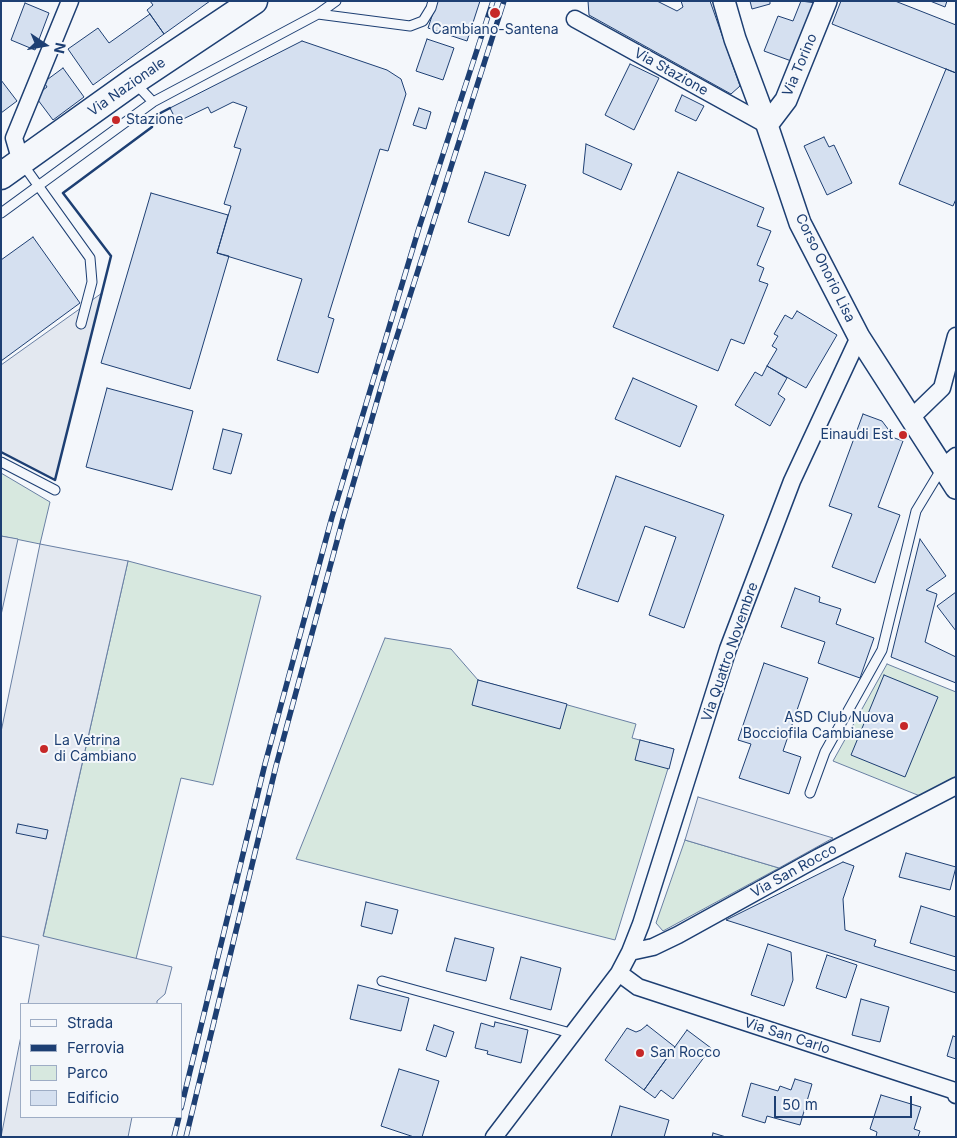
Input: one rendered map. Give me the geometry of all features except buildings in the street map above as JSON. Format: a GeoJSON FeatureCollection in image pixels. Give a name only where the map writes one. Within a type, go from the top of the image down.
{"type":"FeatureCollection","features":[{"type":"Feature","properties":{"kind":"main road","name":"Via Nazionale"},"geometry":{"type":"LineString","coordinates":[[11,169],[134,81],[250,3]]}},
{"type":"Feature","properties":{"kind":"street"},"geometry":{"type":"LineString","coordinates":[[11,169],[14,138],[70,1]]}},
{"type":"Feature","properties":{"kind":"street","name":"Corso Onorio Lisa"},"geometry":{"type":"LineString","coordinates":[[724,1],[735,39],[768,125],[800,223],[859,338],[910,419],[949,462],[956,488]]}},
{"type":"Feature","properties":{"kind":"street","name":"Via Torino"},"geometry":{"type":"LineString","coordinates":[[768,125],[786,100],[826,1]]}},
{"type":"Feature","properties":{"kind":"street","name":"Via Stazione"},"geometry":{"type":"LineString","coordinates":[[575,19],[768,125]]}},
{"type":"Feature","properties":{"kind":"street"},"geometry":{"type":"LineString","coordinates":[[910,419],[942,388],[956,336]]}},
{"type":"Feature","properties":{"kind":"street","name":"Via Quattro Novembre"},"geometry":{"type":"LineString","coordinates":[[502,1134],[619,973],[630,952],[644,914],[728,649],[792,481],[859,338]]}},
{"type":"Feature","properties":{"kind":"street","name":"Via San Rocco"},"geometry":{"type":"LineString","coordinates":[[630,952],[653,947],[678,935],[819,857],[956,786]]}},
{"type":"Feature","properties":{"kind":"street","name":"Via San Carlo"},"geometry":{"type":"LineString","coordinates":[[619,973],[638,987],[955,1091],[956,1095]]}},
{"type":"Feature","properties":{"kind":"lane"},"geometry":{"type":"LineString","coordinates":[[1,213],[153,102],[318,14],[336,1]]}},
{"type":"Feature","properties":{"kind":"lane"},"geometry":{"type":"LineString","coordinates":[[318,14],[410,26],[423,21],[433,1]]}},
{"type":"Feature","properties":{"kind":"lane"},"geometry":{"type":"LineString","coordinates":[[134,81],[153,102]]}},
{"type":"Feature","properties":{"kind":"lane"},"geometry":{"type":"LineString","coordinates":[[11,169],[38,186],[90,258],[92,282],[81,324]]}},
{"type":"Feature","properties":{"kind":"lane"},"geometry":{"type":"LineString","coordinates":[[1,462],[56,490]]}},
{"type":"Feature","properties":{"kind":"lane"},"geometry":{"type":"LineString","coordinates":[[810,793],[825,752],[882,650],[916,511],[949,462]]}},
{"type":"Feature","properties":{"kind":"lane"},"geometry":{"type":"LineString","coordinates":[[382,981],[574,1034]]}},
{"type":"Feature","properties":{"kind":"green space"},"geometry":{"type":"Polygon","coordinates":[[[1,473],[50,502],[40,544],[1,536],[1,473]]]}},
{"type":"Feature","properties":{"kind":"green space"},"geometry":{"type":"Polygon","coordinates":[[[128,561],[261,596],[213,785],[181,778],[136,959],[43,937],[128,561]]]}},
{"type":"Feature","properties":{"kind":"green space"},"geometry":{"type":"Polygon","coordinates":[[[385,638],[451,649],[478,680],[636,724],[632,738],[674,749],[615,940],[296,859],[385,638]]]}},
{"type":"Feature","properties":{"kind":"green space","name":"ASD Club Nuova Bocciofila Cambianese"},"geometry":{"type":"Polygon","coordinates":[[[887,664],[956,692],[956,776],[920,796],[833,761],[887,664]]]}},
{"type":"Feature","properties":{"kind":"green space"},"geometry":{"type":"Polygon","coordinates":[[[685,840],[779,868],[663,931],[656,923],[685,840]]]}},
{"type":"Feature","properties":{"kind":"shaded area"},"geometry":{"type":"Polygon","coordinates":[[[102,293],[55,480],[1,452],[1,365],[102,293]]]}},
{"type":"Feature","properties":{"kind":"shaded area"},"geometry":{"type":"Polygon","coordinates":[[[1,536],[18,539],[1,615],[1,536]]]}},
{"type":"Feature","properties":{"kind":"shaded area","name":"La Vetrina di Cambiano"},"geometry":{"type":"Polygon","coordinates":[[[40,544],[128,561],[43,936],[172,967],[165,994],[157,1003],[28,1003],[39,945],[1,936],[1,732],[40,544]]]}},
{"type":"Feature","properties":{"kind":"shaded area"},"geometry":{"type":"Polygon","coordinates":[[[698,797],[833,838],[779,868],[685,840],[698,797]]]}},
{"type":"Feature","properties":{"kind":"shaded area"},"geometry":{"type":"Polygon","coordinates":[[[20,1041],[20,1118],[132,1118],[128,1137],[1,1137],[20,1041]]]}},
{"type":"Feature","properties":{"kind":"railway"},"geometry":{"type":"LineString","coordinates":[[182,1104],[265,764],[332,517],[419,228],[493,1]]}},
{"type":"Feature","properties":{"kind":"railway"},"geometry":{"type":"LineString","coordinates":[[186,1137],[276,766],[343,519],[384,377],[504,1]]}},
{"type":"Feature","properties":{"kind":"railway"},"geometry":{"type":"LineString","coordinates":[[174,1137],[179,1118]]}},
{"type":"Feature","properties":{"kind":"wall"},"geometry":{"type":"LineString","coordinates":[[1,452],[55,480],[111,256],[63,193],[152,127],[151,118],[170,108]]}},
{"type":"Feature","properties":{"kind":"place","name":"Cambiano-Santena"},"geometry":{"type":"Point","coordinates":[495,13]}},
{"type":"Feature","properties":{"kind":"place","name":"Stazione"},"geometry":{"type":"Point","coordinates":[116,120]}},
{"type":"Feature","properties":{"kind":"place","name":"Einaudi Est"},"geometry":{"type":"Point","coordinates":[903,435]}},
{"type":"Feature","properties":{"kind":"place","name":"ASD Club Nuova Bocciofila Cambianese"},"geometry":{"type":"Point","coordinates":[904,726]}},
{"type":"Feature","properties":{"kind":"place","name":"La Vetrina di Cambiano"},"geometry":{"type":"Point","coordinates":[44,749]}},
{"type":"Feature","properties":{"kind":"place","name":"San Rocco"},"geometry":{"type":"Point","coordinates":[640,1053]}}]}
